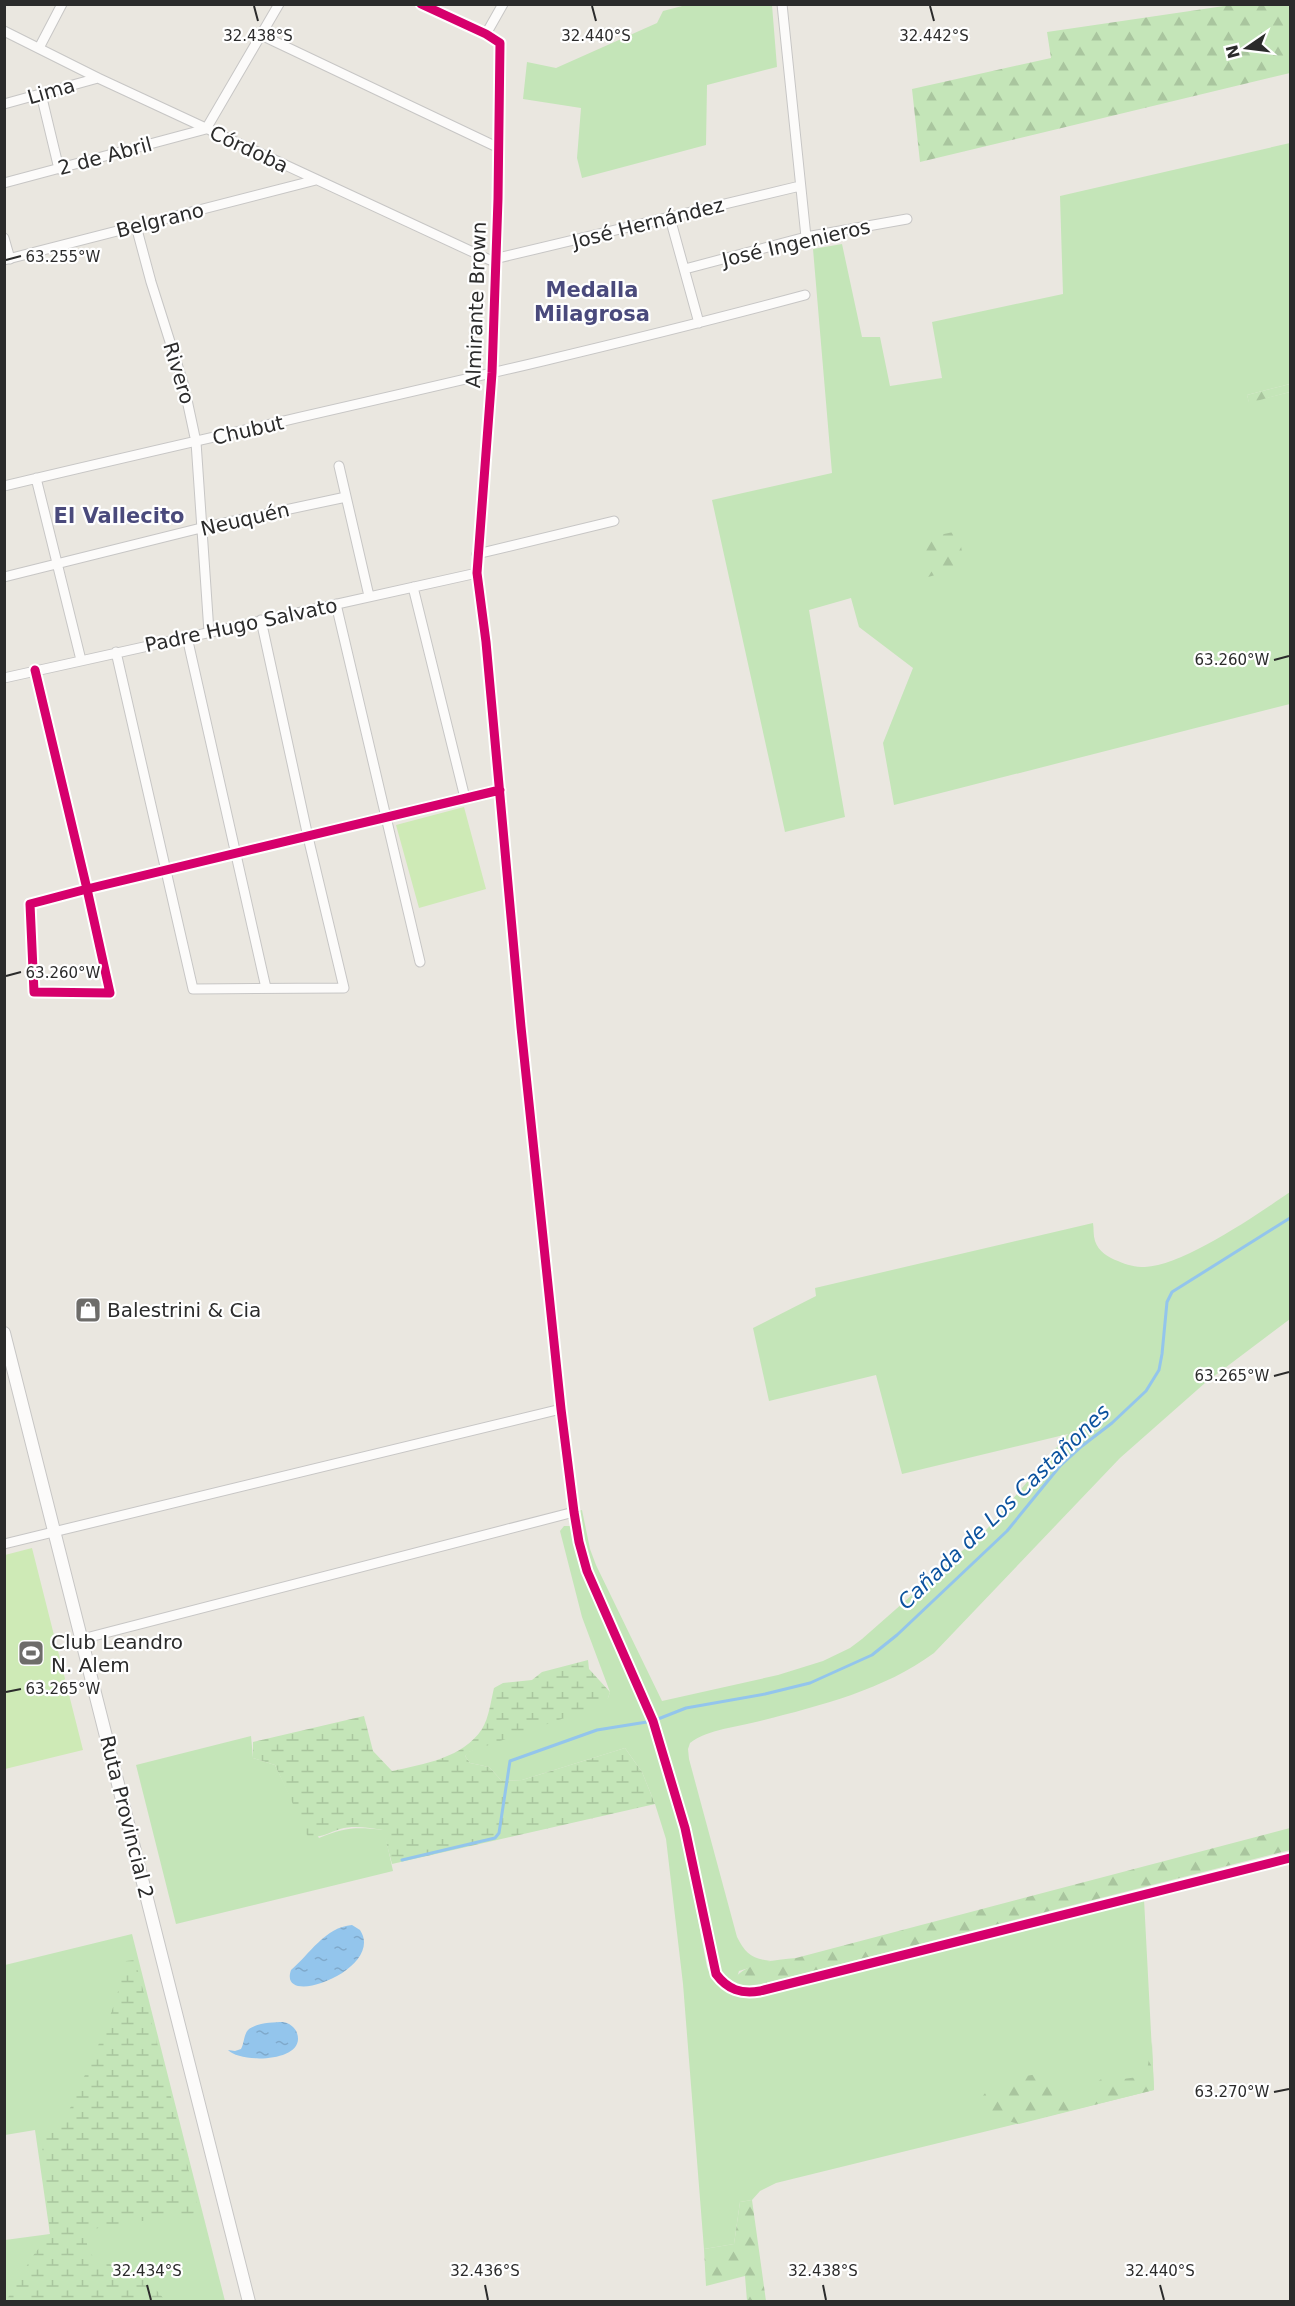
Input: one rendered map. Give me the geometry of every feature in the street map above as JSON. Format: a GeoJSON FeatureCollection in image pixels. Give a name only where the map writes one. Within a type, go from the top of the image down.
{"type":"FeatureCollection","features":[{"type":"Feature","properties":{"kind":"main road","name":"Ruta Provincial 2"},"geometry":{"type":"LineString","coordinates":[[4,1333],[249,2301]]}},
{"type":"Feature","properties":{"kind":"street"},"geometry":{"type":"LineString","coordinates":[[39,48],[62,4]]}},
{"type":"Feature","properties":{"kind":"street"},"geometry":{"type":"LineString","coordinates":[[206,129],[279,4]]}},
{"type":"Feature","properties":{"kind":"street"},"geometry":{"type":"LineString","coordinates":[[421,4],[486,34],[503,4]]}},
{"type":"Feature","properties":{"kind":"street"},"geometry":{"type":"LineString","coordinates":[[782,4],[806,237]]}},
{"type":"Feature","properties":{"kind":"street","name":"Córdoba"},"geometry":{"type":"LineString","coordinates":[[4,31],[206,129],[490,260],[496,260]]}},
{"type":"Feature","properties":{"kind":"street"},"geometry":{"type":"LineString","coordinates":[[261,34],[500,148]]}},
{"type":"Feature","properties":{"kind":"street","name":"Almirante Brown"},"geometry":{"type":"LineString","coordinates":[[486,34],[500,43],[500,148],[492,373],[477,573],[561,1409],[579,1542],[587,1571],[660,1741],[685,1827],[716,1974],[724,1985],[734,1990],[751,1992],[776,1987],[1290,1858]]}},
{"type":"Feature","properties":{"kind":"street","name":"Lima"},"geometry":{"type":"LineString","coordinates":[[4,104],[98,78]]}},
{"type":"Feature","properties":{"kind":"street"},"geometry":{"type":"LineString","coordinates":[[41,94],[59,169]]}},
{"type":"Feature","properties":{"kind":"street","name":"2 de Abril"},"geometry":{"type":"LineString","coordinates":[[4,183],[206,129]]}},
{"type":"Feature","properties":{"kind":"street","name":"Belgrano"},"geometry":{"type":"LineString","coordinates":[[7,259],[316,180]]}},
{"type":"Feature","properties":{"kind":"street","name":"José Hernández"},"geometry":{"type":"LineString","coordinates":[[496,260],[800,186]]}},
{"type":"Feature","properties":{"kind":"street"},"geometry":{"type":"LineString","coordinates":[[670,218],[699,323]]}},
{"type":"Feature","properties":{"kind":"street","name":"José Ingenieros"},"geometry":{"type":"LineString","coordinates":[[685,269],[806,237],[907,219]]}},
{"type":"Feature","properties":{"kind":"street","name":"Rivero"},"geometry":{"type":"LineString","coordinates":[[136,226],[184,386],[195,442],[209,632]]}},
{"type":"Feature","properties":{"kind":"street"},"geometry":{"type":"LineString","coordinates":[[4,238],[7,259]]}},
{"type":"Feature","properties":{"kind":"street","name":"Chubut"},"geometry":{"type":"LineString","coordinates":[[4,486],[492,373],[805,295]]}},
{"type":"Feature","properties":{"kind":"street"},"geometry":{"type":"LineString","coordinates":[[339,466],[369,596]]}},
{"type":"Feature","properties":{"kind":"street"},"geometry":{"type":"LineString","coordinates":[[36,478],[81,660]]}},
{"type":"Feature","properties":{"kind":"street","name":"Neuquén"},"geometry":{"type":"LineString","coordinates":[[4,577],[201,528],[346,497]]}},
{"type":"Feature","properties":{"kind":"street"},"geometry":{"type":"LineString","coordinates":[[477,554],[614,521]]}},
{"type":"Feature","properties":{"kind":"street","name":"Padre Hugo Salvato"},"geometry":{"type":"LineString","coordinates":[[4,678],[477,573]]}},
{"type":"Feature","properties":{"kind":"street"},"geometry":{"type":"LineString","coordinates":[[413,587],[465,798]]}},
{"type":"Feature","properties":{"kind":"street"},"geometry":{"type":"LineString","coordinates":[[336,604],[420,962]]}},
{"type":"Feature","properties":{"kind":"street"},"geometry":{"type":"LineString","coordinates":[[116,652],[193,989],[344,988],[308,837],[261,620]]}},
{"type":"Feature","properties":{"kind":"street"},"geometry":{"type":"LineString","coordinates":[[187,637],[266,988]]}},
{"type":"Feature","properties":{"kind":"street"},"geometry":{"type":"LineString","coordinates":[[35,670],[87,889],[110,993],[34,992],[30,904],[87,889],[500,790]]}},
{"type":"Feature","properties":{"kind":"street"},"geometry":{"type":"LineString","coordinates":[[4,1544],[561,1409]]}},
{"type":"Feature","properties":{"kind":"street"},"geometry":{"type":"LineString","coordinates":[[82,1639],[574,1512]]}},
{"type":"Feature","properties":{"kind":"green space"},"geometry":{"type":"Polygon","coordinates":[[[686,5],[772,5],[777,67],[707,85],[706,145],[582,178],[577,158],[581,108],[523,99],[527,62],[556,68],[657,23],[663,11],[686,5]]]}},
{"type":"Feature","properties":{"kind":"green space"},"geometry":{"type":"Polygon","coordinates":[[[1231,5],[1290,5],[1290,73],[920,162],[912,89],[1051,58],[1047,32],[1231,5]]]}},
{"type":"Feature","properties":{"kind":"green space"},"geometry":{"type":"Polygon","coordinates":[[[1290,143],[1290,384],[1247,395],[1249,402],[1290,392],[1290,704],[894,805],[883,743],[913,668],[859,627],[851,598],[809,610],[845,817],[785,832],[712,500],[832,473],[813,249],[842,244],[862,337],[880,337],[890,386],[942,378],[932,322],[1063,294],[1060,196],[1290,143]]]}},
{"type":"Feature","properties":{"kind":"green space"},"geometry":{"type":"Polygon","coordinates":[[[1290,384],[1290,392],[1249,403],[1247,395],[1290,384]]]}},
{"type":"Feature","properties":{"kind":"green space"},"geometry":{"type":"Polygon","coordinates":[[[958,531],[965,567],[928,577],[921,539],[958,531]]]}},
{"type":"Feature","properties":{"kind":"green space"},"geometry":{"type":"Polygon","coordinates":[[[464,807],[486,889],[419,908],[396,825],[464,807]]]}},
{"type":"Feature","properties":{"kind":"green space"},"geometry":{"type":"Polygon","coordinates":[[[1290,1192],[1290,1319],[1205,1383],[1120,1458],[934,1653],[915,1666],[873,1687],[828,1703],[714,1731],[690,1743],[689,1759],[737,1937],[750,1954],[759,1959],[771,1961],[739,1971],[735,1984],[745,1987],[731,1983],[724,1977],[717,1964],[680,1795],[657,1719],[586,1558],[577,1511],[582,1510],[590,1549],[596,1565],[662,1701],[778,1675],[823,1661],[850,1648],[862,1639],[987,1529],[1068,1434],[902,1474],[876,1375],[769,1401],[753,1328],[816,1296],[815,1288],[1093,1223],[1096,1245],[1108,1256],[1134,1266],[1145,1267],[1161,1264],[1199,1249],[1290,1192]]]}},
{"type":"Feature","properties":{"kind":"green space"},"geometry":{"type":"Polygon","coordinates":[[[564,1526],[571,1526],[578,1558],[589,1587],[650,1727],[679,1820],[707,1967],[719,1986],[730,1993],[752,1995],[1144,1899],[1154,2090],[776,2183],[760,2191],[752,2200],[740,2202],[734,2244],[704,2249],[683,1984],[666,1839],[642,1772],[625,1748],[522,1780],[502,1781],[489,1767],[470,1763],[465,1756],[468,1752],[608,1698],[610,1692],[582,1617],[560,1531],[564,1526]]]}},
{"type":"Feature","properties":{"kind":"green space","name":"Club Leandro N. Alem"},"geometry":{"type":"Polygon","coordinates":[[[32,1548],[83,1750],[5,1769],[5,1555],[32,1548]]]}},
{"type":"Feature","properties":{"kind":"green space"},"geometry":{"type":"Polygon","coordinates":[[[588,1660],[589,1669],[610,1692],[601,1705],[469,1752],[465,1756],[470,1763],[489,1767],[502,1781],[522,1780],[625,1748],[642,1772],[655,1804],[392,1864],[383,1830],[351,1827],[321,1836],[308,1837],[275,1765],[253,1758],[253,1742],[364,1716],[373,1751],[392,1771],[430,1762],[454,1753],[474,1739],[486,1720],[494,1688],[503,1683],[532,1680],[542,1672],[588,1660]]]}},
{"type":"Feature","properties":{"kind":"green space"},"geometry":{"type":"Polygon","coordinates":[[[251,1736],[253,1758],[275,1765],[290,1796],[319,1838],[351,1829],[384,1830],[393,1871],[176,1924],[136,1765],[251,1736]]]}},
{"type":"Feature","properties":{"kind":"green space"},"geometry":{"type":"Polygon","coordinates":[[[1290,1828],[1290,1850],[758,1985],[745,1987],[735,1984],[733,1980],[745,1969],[762,1963],[796,1958],[1290,1828]]]}},
{"type":"Feature","properties":{"kind":"green space"},"geometry":{"type":"Polygon","coordinates":[[[132,1934],[225,2301],[5,2301],[5,2240],[50,2234],[35,2130],[5,2135],[5,1965],[132,1934]]]}},
{"type":"Feature","properties":{"kind":"green space"},"geometry":{"type":"Polygon","coordinates":[[[135,1960],[199,2213],[100,2227],[88,2233],[87,2244],[89,2252],[101,2261],[140,2274],[166,2301],[6,2301],[32,2257],[50,2234],[41,2133],[67,2115],[105,2030],[126,1961],[135,1960]]]}},
{"type":"Feature","properties":{"kind":"green space"},"geometry":{"type":"Polygon","coordinates":[[[1152,2042],[1154,2090],[1019,2124],[994,2117],[986,2108],[983,2096],[987,2092],[1002,2083],[1039,2074],[1060,2083],[1070,2091],[1080,2105],[1095,2100],[1094,2084],[1106,2076],[1123,2079],[1146,2076],[1152,2042]]]}},
{"type":"Feature","properties":{"kind":"green space"},"geometry":{"type":"Polygon","coordinates":[[[752,2200],[766,2301],[747,2301],[745,2276],[706,2286],[704,2249],[734,2244],[740,2202],[752,2200]]]}},
{"type":"Feature","properties":{"kind":"water"},"geometry":{"type":"Polygon","coordinates":[[[352,1925],[360,1930],[364,1945],[358,1958],[346,1970],[330,1980],[314,1985],[300,1986],[291,1981],[291,1970],[318,1943],[334,1931],[352,1925]]]}},
{"type":"Feature","properties":{"kind":"water"},"geometry":{"type":"Polygon","coordinates":[[[283,2022],[295,2029],[297,2043],[292,2050],[283,2055],[271,2058],[246,2057],[228,2050],[241,2049],[247,2032],[251,2028],[265,2023],[283,2022]]]}},
{"type":"Feature","properties":{"kind":"waterway","name":"Cañada de Los Castañones"},"geometry":{"type":"LineString","coordinates":[[402,1860],[495,1838],[499,1833],[510,1761],[597,1730],[653,1721],[686,1708],[765,1694],[810,1683],[872,1655],[897,1635],[1007,1531],[1060,1466],[1146,1391],[1159,1370],[1167,1302],[1172,1292],[1290,1218]]}},
{"type":"Feature","properties":{"kind":"cycle path"},"geometry":{"type":"LineString","coordinates":[[421,4],[486,34],[500,43],[492,373],[477,573],[486,642],[521,1027],[561,1409],[579,1542],[587,1571],[653,1721],[685,1828],[716,1974],[725,1984],[735,1990],[760,1991],[1290,1858]]}},
{"type":"Feature","properties":{"kind":"cycle path"},"geometry":{"type":"LineString","coordinates":[[35,670],[87,889],[110,993],[34,992],[30,904],[87,889],[500,790]]}},
{"type":"Feature","properties":{"kind":"place","name":"Balestrini & Cia"},"geometry":{"type":"Point","coordinates":[88,1310]}},
{"type":"Feature","properties":{"kind":"place","name":"Club Leandro N. Alem"},"geometry":{"type":"Point","coordinates":[31,1653]}},
{"type":"Feature","properties":{"kind":"district","name":"Medalla Milagrosa"},"geometry":{"type":"Point","coordinates":[592,302]}},
{"type":"Feature","properties":{"kind":"district","name":"El Vallecito"},"geometry":{"type":"Point","coordinates":[119,516]}}]}
